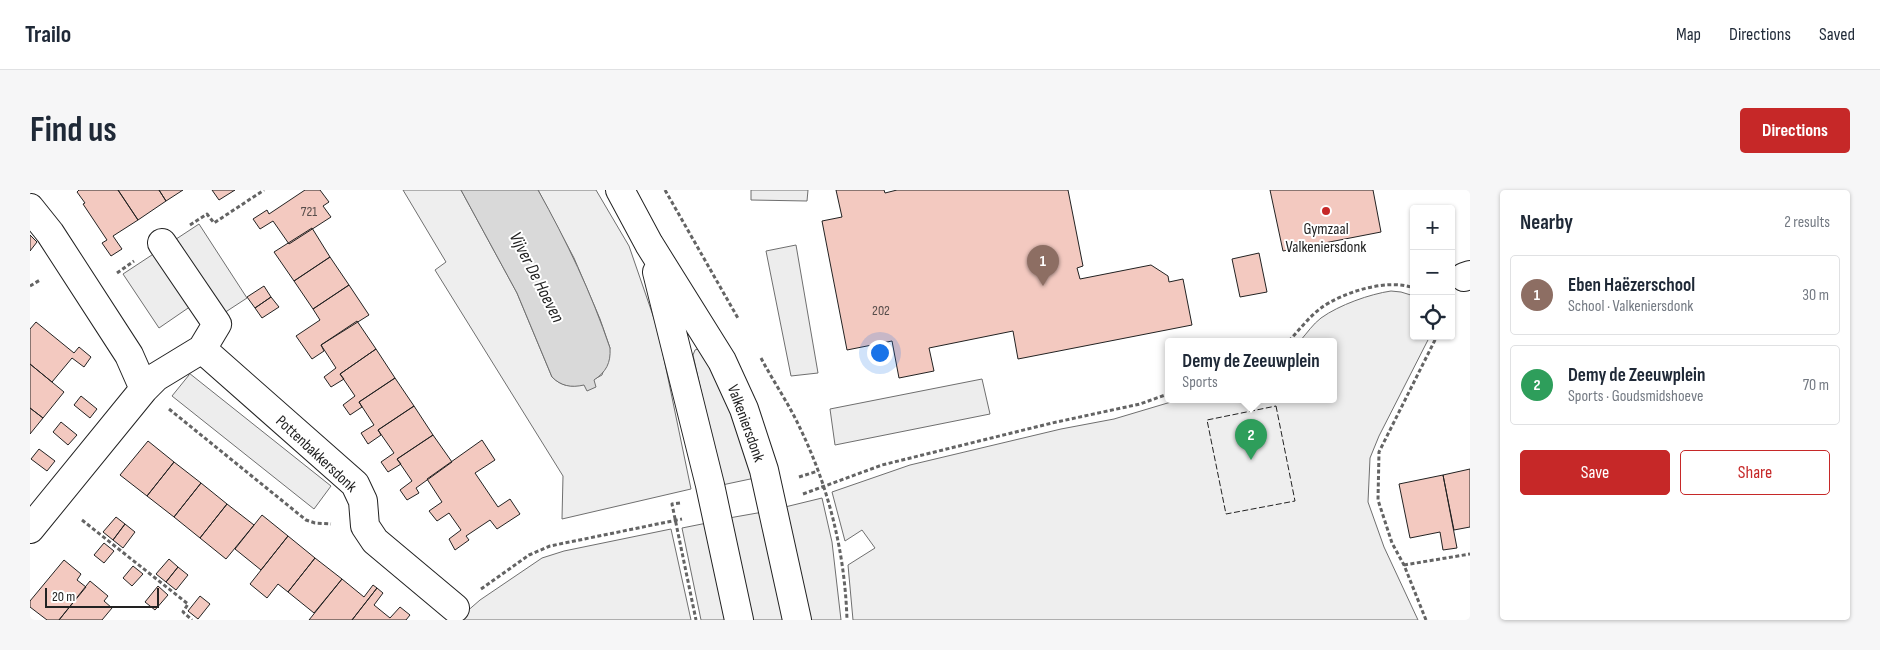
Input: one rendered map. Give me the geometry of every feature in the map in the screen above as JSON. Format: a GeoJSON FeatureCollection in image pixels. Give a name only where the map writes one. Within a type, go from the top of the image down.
{"type":"FeatureCollection","features":[{"type":"Feature","properties":{"kind":"street","name":"Valkeniersdonk"},"geometry":{"type":"LineString","coordinates":[[620,190],[732,381],[753,434],[771,501],[797,620]]}},
{"type":"Feature","properties":{"kind":"street"},"geometry":{"type":"LineString","coordinates":[[30,208],[50,233],[129,355],[144,388]]}},
{"type":"Feature","properties":{"kind":"street"},"geometry":{"type":"LineString","coordinates":[[30,529],[144,388],[156,377],[202,349],[217,324],[162,243]]}},
{"type":"Feature","properties":{"kind":"street","name":"Valkeniersdonk"},"geometry":{"type":"LineString","coordinates":[[650,244],[716,512],[739,620]]}},
{"type":"Feature","properties":{"kind":"street","name":"Pottenbakkersdonk"},"geometry":{"type":"LineString","coordinates":[[202,349],[355,484],[363,501],[365,526],[376,542],[455,608]]}},
{"type":"Feature","properties":{"kind":"path"},"geometry":{"type":"LineString","coordinates":[[1292,338],[1311,316],[1331,302],[1378,285],[1402,284],[1410,287]]}},
{"type":"Feature","properties":{"kind":"path"},"geometry":{"type":"LineString","coordinates":[[1426,620],[1404,565],[1392,543],[1378,500],[1379,452],[1435,340]]}},
{"type":"Feature","properties":{"kind":"path"},"geometry":{"type":"LineString","coordinates":[[144,388],[306,520],[315,523],[331,524],[364,517]]}},
{"type":"Feature","properties":{"kind":"path"},"geometry":{"type":"LineString","coordinates":[[771,501],[824,487],[869,469],[918,455],[1124,408],[1165,395]]}},
{"type":"Feature","properties":{"kind":"path"},"geometry":{"type":"LineString","coordinates":[[824,487],[839,541],[847,620]]}},
{"type":"Feature","properties":{"kind":"path"},"geometry":{"type":"LineString","coordinates":[[55,499],[188,604],[183,612],[192,620]]}},
{"type":"Feature","properties":{"kind":"path"},"geometry":{"type":"LineString","coordinates":[[455,608],[530,555],[550,546],[716,512]]}},
{"type":"Feature","properties":{"kind":"path"},"geometry":{"type":"LineString","coordinates":[[675,520],[696,620]]}},
{"type":"Feature","properties":{"kind":"path"},"geometry":{"type":"LineString","coordinates":[[1404,565],[1470,554]]}},
{"type":"Feature","properties":{"kind":"shaded area"},"geometry":{"type":"Polygon","coordinates":[[[403,190],[461,190],[517,293],[552,377],[564,385],[571,386],[583,384],[602,375],[610,348],[574,258],[538,190],[596,190],[629,246],[658,330],[691,489],[562,519],[563,476],[435,270],[446,262],[403,190]]]}},
{"type":"Feature","properties":{"kind":"shaded area"},"geometry":{"type":"Polygon","coordinates":[[[751,190],[808,190],[807,201],[751,200],[751,190]]]}},
{"type":"Feature","properties":{"kind":"shaded area"},"geometry":{"type":"Polygon","coordinates":[[[199,224],[247,298],[224,313],[210,293],[159,328],[123,274],[199,224]]]}},
{"type":"Feature","properties":{"kind":"shaded area"},"geometry":{"type":"Polygon","coordinates":[[[796,245],[818,373],[791,376],[766,251],[796,245]]]}},
{"type":"Feature","properties":{"kind":"shaded area"},"geometry":{"type":"Polygon","coordinates":[[[1391,291],[1410,295],[1410,340],[1428,340],[1379,436],[1370,458],[1368,502],[1384,547],[1418,620],[853,620],[848,565],[875,548],[862,530],[845,541],[832,492],[910,465],[1061,429],[1114,419],[1168,403],[1337,403],[1337,338],[1302,338],[1315,323],[1328,313],[1355,301],[1391,291]]]}},
{"type":"Feature","properties":{"kind":"shaded area"},"geometry":{"type":"Polygon","coordinates":[[[700,348],[728,400],[755,478],[722,485],[693,355],[695,350],[700,348]]]}},
{"type":"Feature","properties":{"kind":"shaded area"},"geometry":{"type":"Polygon","coordinates":[[[189,373],[331,486],[314,509],[172,396],[189,373]]]}},
{"type":"Feature","properties":{"kind":"shaded area"},"geometry":{"type":"Polygon","coordinates":[[[982,379],[990,414],[835,445],[830,409],[982,379]]]}},
{"type":"Feature","properties":{"kind":"shaded area"},"geometry":{"type":"Polygon","coordinates":[[[822,498],[832,542],[841,620],[809,620],[785,507],[822,498]]]}},
{"type":"Feature","properties":{"kind":"shaded area"},"geometry":{"type":"Polygon","coordinates":[[[763,512],[785,620],[751,620],[729,518],[763,512]]]}},
{"type":"Feature","properties":{"kind":"shaded area"},"geometry":{"type":"Polygon","coordinates":[[[707,523],[727,620],[701,620],[682,528],[707,523]]]}},
{"type":"Feature","properties":{"kind":"shaded area"},"geometry":{"type":"Polygon","coordinates":[[[671,529],[691,620],[457,620],[480,600],[542,558],[564,551],[671,529]]]}},
{"type":"Feature","properties":{"kind":"water","name":"Vijver De Hoeven"},"geometry":{"type":"Polygon","coordinates":[[[461,190],[538,190],[578,268],[610,348],[610,358],[607,367],[594,380],[596,387],[587,391],[584,385],[566,386],[552,377],[517,293],[461,190]]]}},
{"type":"Feature","properties":{"kind":"building"},"geometry":{"type":"Polygon","coordinates":[[[79,190],[118,190],[138,220],[113,236],[122,249],[111,256],[102,243],[107,240],[83,204],[85,203],[77,192],[79,190]]]}},
{"type":"Feature","properties":{"kind":"building"},"geometry":{"type":"Polygon","coordinates":[[[118,190],[159,190],[166,201],[138,220],[118,190]]]}},
{"type":"Feature","properties":{"kind":"building"},"geometry":{"type":"Polygon","coordinates":[[[159,190],[183,190],[166,201],[159,190]]]}},
{"type":"Feature","properties":{"kind":"building"},"geometry":{"type":"Polygon","coordinates":[[[212,190],[235,190],[219,200],[212,190]]]}},
{"type":"Feature","properties":{"kind":"building"},"geometry":{"type":"Polygon","coordinates":[[[305,190],[320,190],[329,202],[323,206],[331,217],[289,244],[273,221],[260,229],[253,219],[267,210],[269,214],[305,190]]]}},
{"type":"Feature","properties":{"kind":"building"},"geometry":{"type":"Polygon","coordinates":[[[836,190],[884,190],[885,193],[897,190],[1068,190],[1083,266],[1077,268],[1080,279],[1151,265],[1168,276],[1169,282],[1183,279],[1192,325],[1018,359],[1013,331],[929,348],[934,371],[899,378],[892,341],[847,350],[822,221],[842,217],[836,190]]]}},
{"type":"Feature","properties":{"kind":"building","name":"Gymzaal Valkeniersdonk"},"geometry":{"type":"Polygon","coordinates":[[[1270,190],[1373,190],[1381,232],[1283,251],[1270,190]]]}},
{"type":"Feature","properties":{"kind":"building"},"geometry":{"type":"Polygon","coordinates":[[[312,228],[330,257],[294,281],[274,252],[312,228]]]}},
{"type":"Feature","properties":{"kind":"building"},"geometry":{"type":"Polygon","coordinates":[[[30,235],[37,242],[30,251],[30,235]]]}},
{"type":"Feature","properties":{"kind":"building"},"geometry":{"type":"Polygon","coordinates":[[[1259,253],[1267,292],[1240,297],[1232,259],[1259,253]]]}},
{"type":"Feature","properties":{"kind":"building"},"geometry":{"type":"Polygon","coordinates":[[[330,257],[349,285],[313,309],[294,281],[330,257]]]}},
{"type":"Feature","properties":{"kind":"building"},"geometry":{"type":"Polygon","coordinates":[[[349,285],[369,315],[321,345],[324,351],[312,359],[296,336],[320,320],[313,309],[349,285]]]}},
{"type":"Feature","properties":{"kind":"building"},"geometry":{"type":"Polygon","coordinates":[[[264,286],[271,297],[255,308],[247,297],[264,286]]]}},
{"type":"Feature","properties":{"kind":"building"},"geometry":{"type":"Polygon","coordinates":[[[271,297],[279,307],[262,318],[255,308],[271,297]]]}},
{"type":"Feature","properties":{"kind":"building"},"geometry":{"type":"Polygon","coordinates":[[[357,321],[376,349],[340,374],[344,379],[331,387],[324,377],[336,368],[321,345],[357,321]]]}},
{"type":"Feature","properties":{"kind":"building"},"geometry":{"type":"Polygon","coordinates":[[[36,322],[74,353],[79,347],[91,357],[84,367],[72,358],[52,382],[30,364],[30,329],[36,322]]]}},
{"type":"Feature","properties":{"kind":"building"},"geometry":{"type":"Polygon","coordinates":[[[376,349],[395,378],[359,402],[362,407],[350,415],[343,405],[355,396],[340,374],[376,349]]]}},
{"type":"Feature","properties":{"kind":"building"},"geometry":{"type":"Polygon","coordinates":[[[30,364],[64,392],[43,418],[30,408],[30,364]]]}},
{"type":"Feature","properties":{"kind":"building"},"geometry":{"type":"Polygon","coordinates":[[[395,378],[414,406],[378,430],[381,435],[368,444],[361,433],[374,425],[359,402],[395,378]]]}},
{"type":"Feature","properties":{"kind":"building"},"geometry":{"type":"Polygon","coordinates":[[[81,396],[97,409],[90,418],[74,405],[81,396]]]}},
{"type":"Feature","properties":{"kind":"building"},"geometry":{"type":"Polygon","coordinates":[[[414,406],[433,435],[397,459],[401,464],[388,472],[381,462],[394,453],[378,430],[414,406]]]}},
{"type":"Feature","properties":{"kind":"building"},"geometry":{"type":"Polygon","coordinates":[[[30,408],[43,418],[30,434],[30,408]]]}},
{"type":"Feature","properties":{"kind":"building"},"geometry":{"type":"Polygon","coordinates":[[[61,422],[77,435],[68,445],[53,432],[61,422]]]}},
{"type":"Feature","properties":{"kind":"building"},"geometry":{"type":"Polygon","coordinates":[[[433,435],[452,462],[416,488],[419,493],[407,500],[400,490],[412,481],[397,459],[433,435]]]}},
{"type":"Feature","properties":{"kind":"building"},"geometry":{"type":"Polygon","coordinates":[[[482,440],[495,460],[475,473],[498,507],[510,499],[520,514],[497,529],[490,520],[466,536],[469,540],[455,550],[449,539],[461,530],[449,513],[437,521],[429,511],[442,502],[427,479],[482,440]]]}},
{"type":"Feature","properties":{"kind":"building"},"geometry":{"type":"Polygon","coordinates":[[[148,441],[174,462],[147,496],[120,475],[148,441]]]}},
{"type":"Feature","properties":{"kind":"building"},"geometry":{"type":"Polygon","coordinates":[[[39,449],[55,461],[47,471],[31,459],[39,449]]]}},
{"type":"Feature","properties":{"kind":"building"},"geometry":{"type":"Polygon","coordinates":[[[174,462],[201,483],[174,517],[147,496],[174,462]]]}},
{"type":"Feature","properties":{"kind":"building"},"geometry":{"type":"Polygon","coordinates":[[[1470,469],[1470,527],[1454,530],[1443,475],[1470,469]]]}},
{"type":"Feature","properties":{"kind":"building"},"geometry":{"type":"Polygon","coordinates":[[[1443,475],[1457,548],[1443,550],[1440,532],[1410,538],[1399,484],[1443,475]]]}},
{"type":"Feature","properties":{"kind":"building"},"geometry":{"type":"Polygon","coordinates":[[[201,483],[227,504],[200,538],[174,517],[201,483]]]}},
{"type":"Feature","properties":{"kind":"building"},"geometry":{"type":"Polygon","coordinates":[[[227,504],[254,525],[226,559],[200,538],[227,504]]]}},
{"type":"Feature","properties":{"kind":"building"},"geometry":{"type":"Polygon","coordinates":[[[262,515],[288,536],[261,570],[235,549],[262,515]]]}},
{"type":"Feature","properties":{"kind":"building"},"geometry":{"type":"Polygon","coordinates":[[[116,517],[125,524],[113,540],[103,532],[116,517]]]}},
{"type":"Feature","properties":{"kind":"building"},"geometry":{"type":"Polygon","coordinates":[[[125,524],[135,532],[123,548],[113,540],[125,524]]]}},
{"type":"Feature","properties":{"kind":"building"},"geometry":{"type":"Polygon","coordinates":[[[288,536],[315,558],[288,592],[278,584],[267,598],[250,584],[288,536]]]}},
{"type":"Feature","properties":{"kind":"building"},"geometry":{"type":"Polygon","coordinates":[[[104,543],[114,551],[104,563],[94,555],[104,543]]]}},
{"type":"Feature","properties":{"kind":"building"},"geometry":{"type":"Polygon","coordinates":[[[315,558],[342,579],[314,613],[288,592],[315,558]]]}},
{"type":"Feature","properties":{"kind":"building"},"geometry":{"type":"Polygon","coordinates":[[[169,559],[178,567],[166,582],[156,574],[169,559]]]}},
{"type":"Feature","properties":{"kind":"building"},"geometry":{"type":"Polygon","coordinates":[[[64,560],[81,574],[77,580],[86,587],[59,620],[47,620],[30,607],[30,601],[64,560]]]}},
{"type":"Feature","properties":{"kind":"building"},"geometry":{"type":"Polygon","coordinates":[[[133,566],[143,574],[132,586],[123,578],[133,566]]]}},
{"type":"Feature","properties":{"kind":"building"},"geometry":{"type":"Polygon","coordinates":[[[178,567],[188,575],[176,590],[166,582],[178,567]]]}},
{"type":"Feature","properties":{"kind":"building"},"geometry":{"type":"Polygon","coordinates":[[[342,579],[364,597],[373,585],[377,588],[352,620],[309,620],[342,579]]]}},
{"type":"Feature","properties":{"kind":"building"},"geometry":{"type":"Polygon","coordinates":[[[90,581],[108,596],[104,601],[112,608],[102,620],[59,620],[90,581]]]}},
{"type":"Feature","properties":{"kind":"building"},"geometry":{"type":"Polygon","coordinates":[[[158,586],[168,595],[155,610],[145,602],[158,586]]]}},
{"type":"Feature","properties":{"kind":"building"},"geometry":{"type":"Polygon","coordinates":[[[377,588],[383,593],[374,605],[390,618],[400,607],[410,615],[406,620],[352,620],[377,588]]]}},
{"type":"Feature","properties":{"kind":"building"},"geometry":{"type":"Polygon","coordinates":[[[200,596],[210,604],[198,619],[188,611],[200,596]]]}},
{"type":"Feature","properties":{"kind":"fence"},"geometry":{"type":"LineString","coordinates":[[1276,406],[1295,501],[1226,514],[1207,420],[1276,406]]}},
{"type":"Feature","properties":{"kind":"place","name":"Gymzaal Valkeniersdonk"},"geometry":{"type":"Point","coordinates":[1326,211]}},
{"type":"Feature","properties":{"kind":"place","name":"Eben Haëzerschool"},"geometry":{"type":"Point","coordinates":[1043,286]}},
{"type":"Feature","properties":{"kind":"place","name":"Demy de Zeeuwplein"},"geometry":{"type":"Point","coordinates":[1251,460]}}]}
